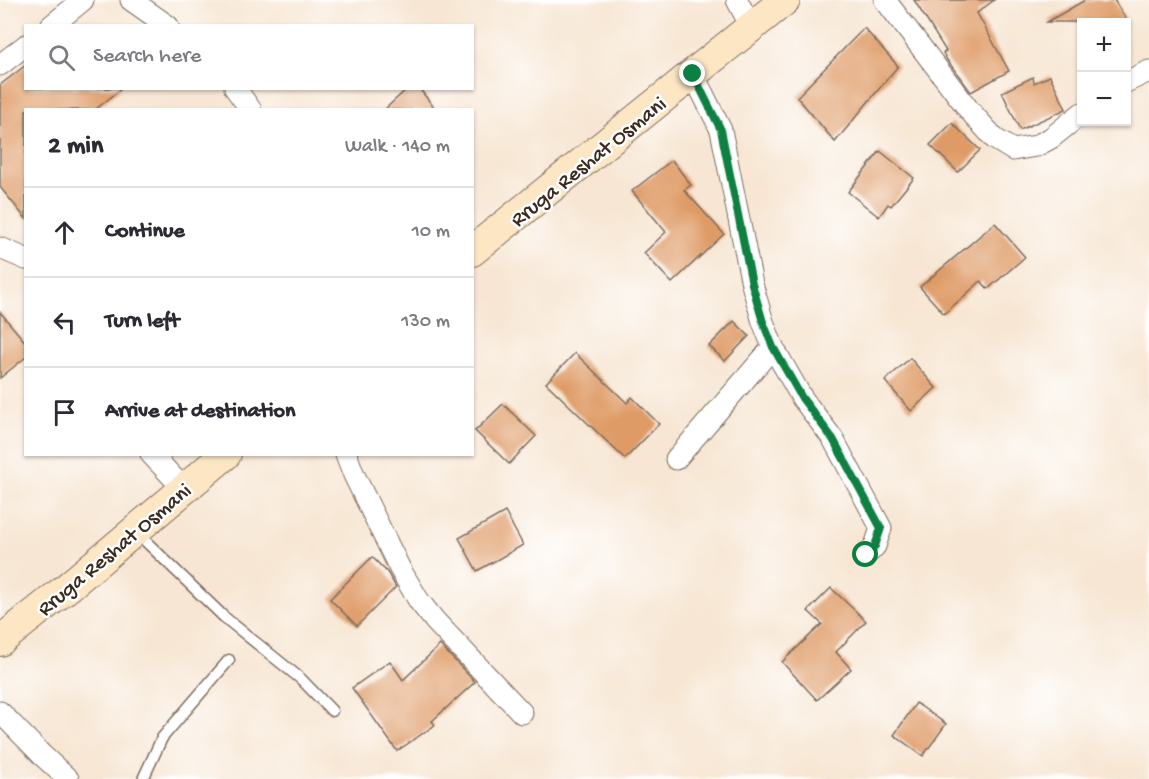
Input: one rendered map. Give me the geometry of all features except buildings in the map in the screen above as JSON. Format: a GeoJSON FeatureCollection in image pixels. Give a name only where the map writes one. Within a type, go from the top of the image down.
{"type":"FeatureCollection","features":[{"type":"Feature","properties":{"kind":"main road","name":"Rruga Reshat Osmani"},"geometry":{"type":"LineString","coordinates":[[474,249],[785,0]]}},
{"type":"Feature","properties":{"kind":"main road","name":"Rruga Reshat Osmani"},"geometry":{"type":"LineString","coordinates":[[0,641],[224,456]]}},
{"type":"Feature","properties":{"kind":"street"},"geometry":{"type":"LineString","coordinates":[[53,24],[83,0]]}},
{"type":"Feature","properties":{"kind":"street"},"geometry":{"type":"LineString","coordinates":[[131,0],[165,24]]}},
{"type":"Feature","properties":{"kind":"street"},"geometry":{"type":"LineString","coordinates":[[737,0],[751,27]]}},
{"type":"Feature","properties":{"kind":"street"},"geometry":{"type":"LineString","coordinates":[[885,0],[969,110],[995,139],[1013,150],[1036,146],[1051,138],[1077,117]]}},
{"type":"Feature","properties":{"kind":"street"},"geometry":{"type":"LineString","coordinates":[[0,65],[24,47]]}},
{"type":"Feature","properties":{"kind":"street"},"geometry":{"type":"LineString","coordinates":[[1131,79],[1149,70]]}},
{"type":"Feature","properties":{"kind":"street"},"geometry":{"type":"LineString","coordinates":[[693,74],[721,130],[752,284],[773,347],[802,398],[833,439],[881,528],[875,546],[866,555]]}},
{"type":"Feature","properties":{"kind":"street"},"geometry":{"type":"LineString","coordinates":[[236,90],[250,108]]}},
{"type":"Feature","properties":{"kind":"street"},"geometry":{"type":"LineString","coordinates":[[0,248],[24,258]]}},
{"type":"Feature","properties":{"kind":"street"},"geometry":{"type":"LineString","coordinates":[[676,459],[773,347]]}},
{"type":"Feature","properties":{"kind":"street"},"geometry":{"type":"LineString","coordinates":[[153,456],[184,489]]}},
{"type":"Feature","properties":{"kind":"street"},"geometry":{"type":"LineString","coordinates":[[347,456],[400,569],[419,601],[435,621],[522,712]]}},
{"type":"Feature","properties":{"kind":"street"},"geometry":{"type":"LineString","coordinates":[[0,712],[68,779]]}},
{"type":"Feature","properties":{"kind":"lane"},"geometry":{"type":"LineString","coordinates":[[135,530],[224,617],[301,679],[332,711]]}},
{"type":"Feature","properties":{"kind":"lane"},"geometry":{"type":"LineString","coordinates":[[143,779],[162,738],[229,660]]}},
{"type":"Feature","properties":{"kind":"route"},"geometry":{"type":"LineString","coordinates":[[693,74],[721,130],[752,284],[773,347],[802,398],[833,439],[881,528],[875,546],[866,555]]}}]}
